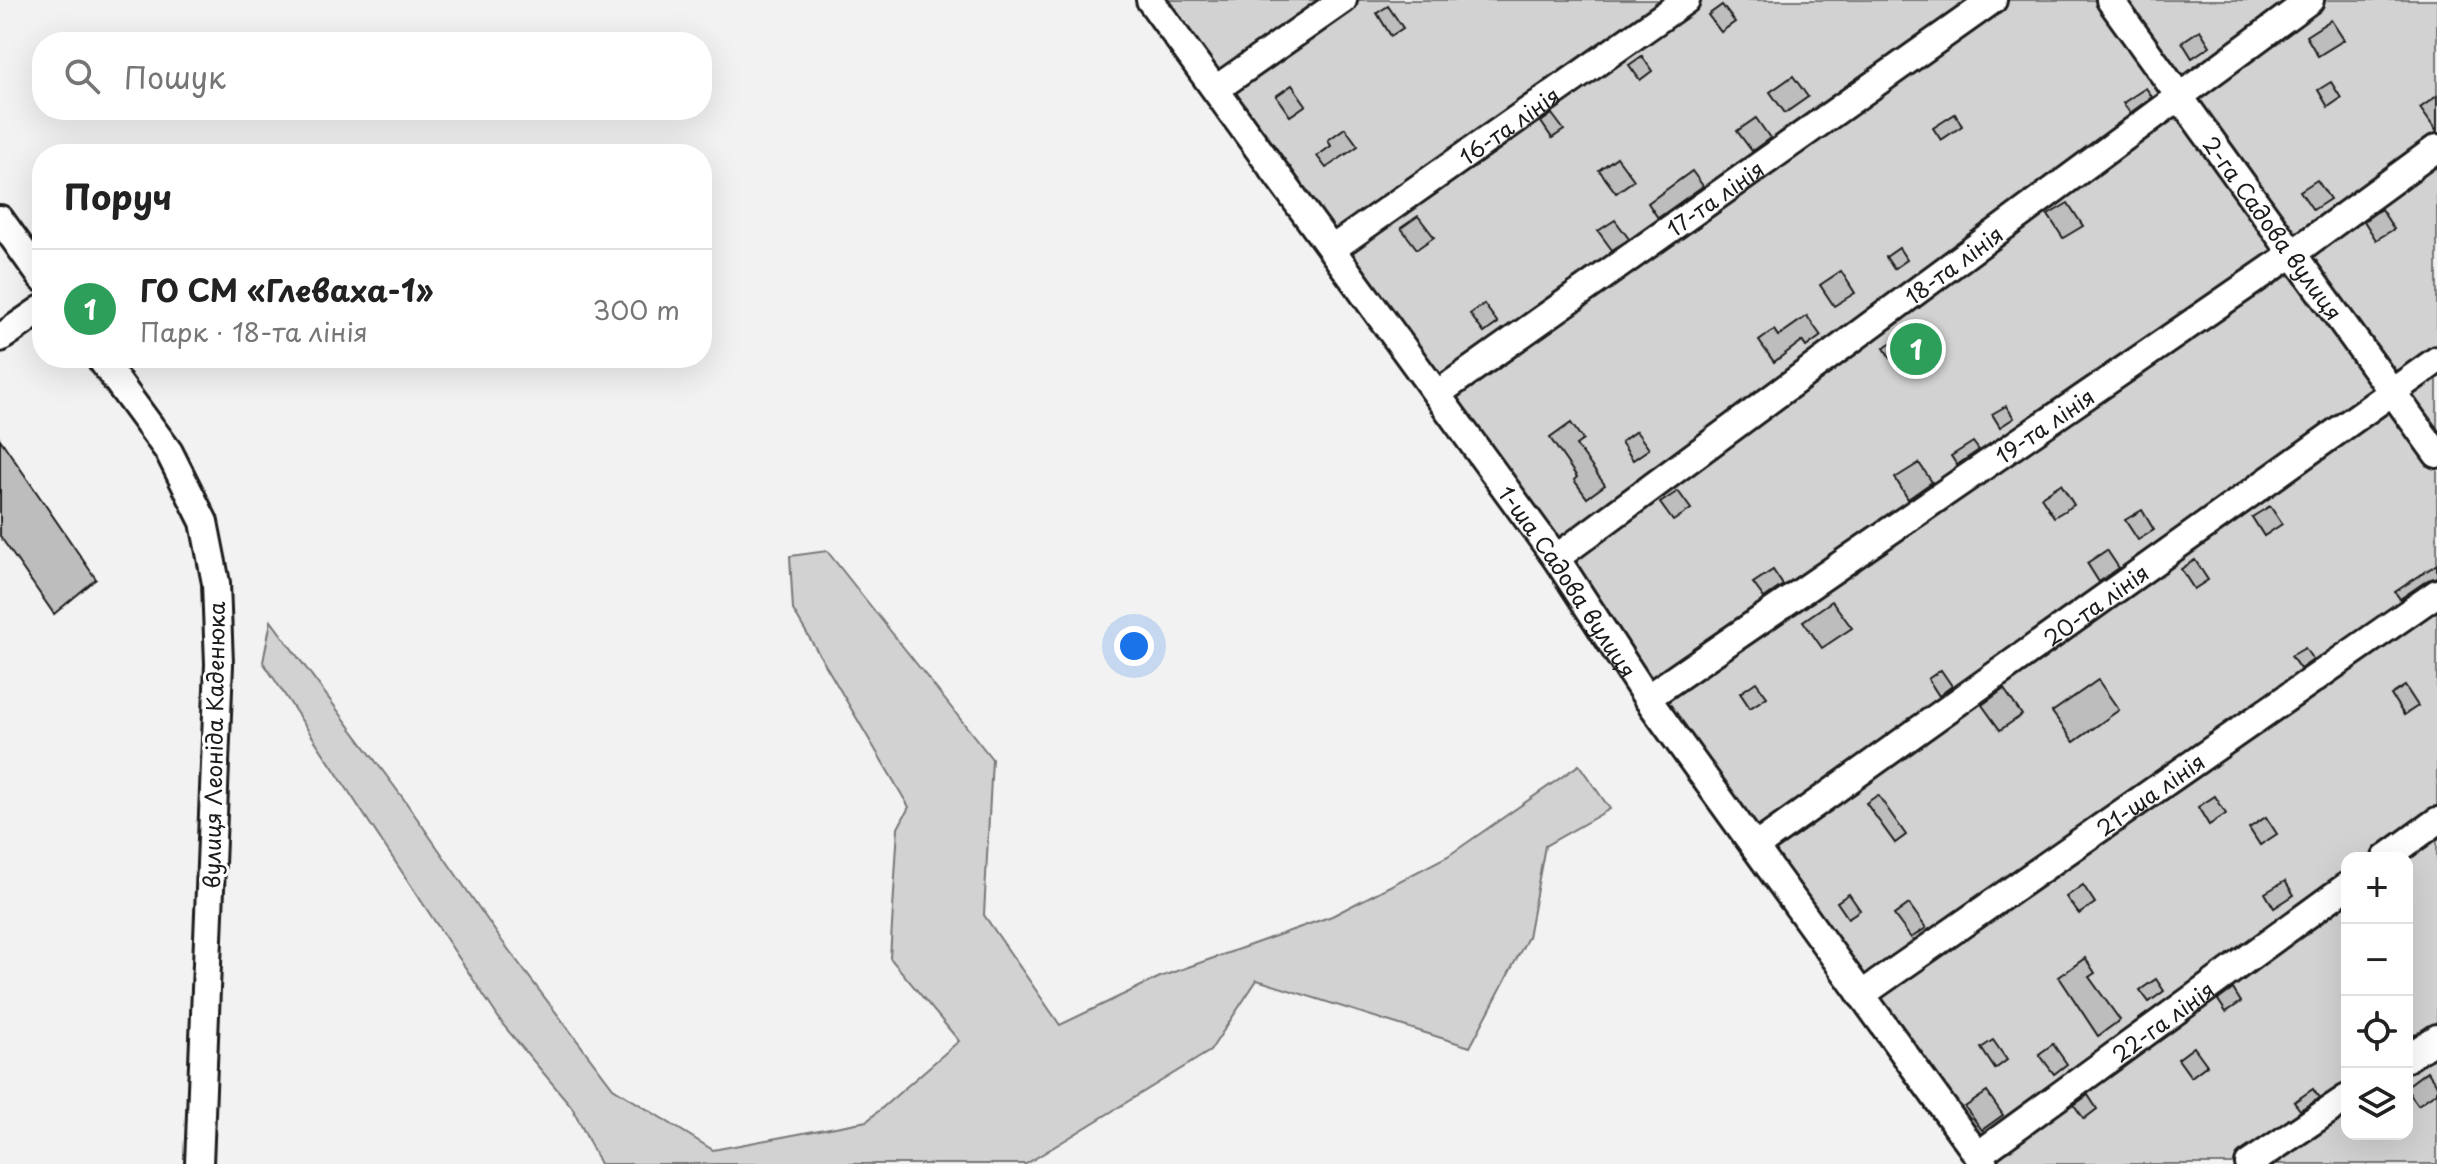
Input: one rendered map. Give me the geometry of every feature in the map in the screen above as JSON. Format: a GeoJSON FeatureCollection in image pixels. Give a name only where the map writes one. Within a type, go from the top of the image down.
{"type":"FeatureCollection","features":[{"type":"Feature","properties":{"kind":"street","name":"1-ша Садова вулиця"},"geometry":{"type":"LineString","coordinates":[[1150,0],[1556,558],[1647,698],[1981,1160]]}},
{"type":"Feature","properties":{"kind":"street"},"geometry":{"type":"LineString","coordinates":[[1216,89],[1343,0]]}},
{"type":"Feature","properties":{"kind":"street","name":"16-та лінія"},"geometry":{"type":"LineString","coordinates":[[1332,249],[1686,0]]}},
{"type":"Feature","properties":{"kind":"street","name":"17-та лінія"},"geometry":{"type":"LineString","coordinates":[[1437,394],[1993,0]]}},
{"type":"Feature","properties":{"kind":"street","name":"2-га Садова вулиця"},"geometry":{"type":"LineString","coordinates":[[2110,0],[2437,454]]}},
{"type":"Feature","properties":{"kind":"street","name":"18-та лінія"},"geometry":{"type":"LineString","coordinates":[[1556,558],[2310,0]]}},
{"type":"Feature","properties":{"kind":"street","name":"19-та лінія"},"geometry":{"type":"LineString","coordinates":[[1647,698],[2292,254],[2437,148]]}},
{"type":"Feature","properties":{"kind":"street"},"geometry":{"type":"LineString","coordinates":[[0,219],[32,264]]}},
{"type":"Feature","properties":{"kind":"street"},"geometry":{"type":"LineString","coordinates":[[0,338],[32,316]]}},
{"type":"Feature","properties":{"kind":"street","name":"20-та лінія"},"geometry":{"type":"LineString","coordinates":[[1755,847],[2437,360]]}},
{"type":"Feature","properties":{"kind":"street","name":"вулиця Леоніда Каденюка"},"geometry":{"type":"LineString","coordinates":[[107,368],[169,452],[204,522],[216,583],[219,664],[199,1164]]}},
{"type":"Feature","properties":{"kind":"street","name":"21-ша лінія"},"geometry":{"type":"LineString","coordinates":[[1861,995],[2437,593]]}},
{"type":"Feature","properties":{"kind":"street"},"geometry":{"type":"LineString","coordinates":[[2394,852],[2437,821]]}},
{"type":"Feature","properties":{"kind":"street","name":"22-га лінія"},"geometry":{"type":"LineString","coordinates":[[1981,1160],[2341,890]]}},
{"type":"Feature","properties":{"kind":"street"},"geometry":{"type":"LineString","coordinates":[[2413,1054],[2437,1038]]}},
{"type":"Feature","properties":{"kind":"street"},"geometry":{"type":"LineString","coordinates":[[2249,1164],[2341,1102]]}},
{"type":"Feature","properties":{"kind":"shaded area"},"geometry":{"type":"Polygon","coordinates":[[[1145,0],[2437,0],[2437,1164],[1984,1164],[1145,0]]]}},
{"type":"Feature","properties":{"kind":"shaded area"},"geometry":{"type":"Polygon","coordinates":[[[827,551],[992,759],[984,915],[1060,1025],[1160,977],[1332,916],[1448,856],[1579,765],[1610,809],[1545,846],[1528,937],[1470,1047],[1257,980],[1210,1051],[1026,1164],[600,1164],[572,1107],[504,1026],[263,662],[271,621],[403,798],[502,941],[613,1088],[713,1150],[867,1121],[959,1041],[890,958],[898,828],[909,807],[793,610],[790,556],[827,551]]]}},
{"type":"Feature","properties":{"kind":"building"},"geometry":{"type":"Polygon","coordinates":[[[1722,5],[1735,22],[1721,32],[1708,15],[1722,5]]]}},
{"type":"Feature","properties":{"kind":"building"},"geometry":{"type":"Polygon","coordinates":[[[1388,6],[1403,28],[1391,36],[1377,13],[1388,6]]]}},
{"type":"Feature","properties":{"kind":"building"},"geometry":{"type":"Polygon","coordinates":[[[2331,20],[2344,40],[2318,56],[2306,36],[2331,20]]]}},
{"type":"Feature","properties":{"kind":"building"},"geometry":{"type":"Polygon","coordinates":[[[2200,30],[2210,46],[2192,58],[2182,42],[2200,30]]]}},
{"type":"Feature","properties":{"kind":"building"},"geometry":{"type":"Polygon","coordinates":[[[1642,56],[1652,71],[1640,80],[1629,65],[1642,56]]]}},
{"type":"Feature","properties":{"kind":"building"},"geometry":{"type":"Polygon","coordinates":[[[1793,76],[1808,97],[1785,113],[1770,92],[1793,76]]]}},
{"type":"Feature","properties":{"kind":"building"},"geometry":{"type":"Polygon","coordinates":[[[2331,82],[2341,98],[2328,107],[2318,90],[2331,82]]]}},
{"type":"Feature","properties":{"kind":"building"},"geometry":{"type":"Polygon","coordinates":[[[1292,85],[1306,105],[1290,116],[1276,96],[1292,85]]]}},
{"type":"Feature","properties":{"kind":"building"},"geometry":{"type":"Polygon","coordinates":[[[2146,88],[2152,97],[2130,113],[2123,103],[2146,88]]]}},
{"type":"Feature","properties":{"kind":"building"},"geometry":{"type":"Polygon","coordinates":[[[2437,96],[2437,132],[2420,108],[2437,96]]]}},
{"type":"Feature","properties":{"kind":"building"},"geometry":{"type":"Polygon","coordinates":[[[1552,114],[1564,130],[1552,138],[1541,122],[1552,114]]]}},
{"type":"Feature","properties":{"kind":"building"},"geometry":{"type":"Polygon","coordinates":[[[1955,114],[1962,126],[1941,140],[1933,128],[1955,114]]]}},
{"type":"Feature","properties":{"kind":"building"},"geometry":{"type":"Polygon","coordinates":[[[1756,118],[1770,138],[1752,151],[1737,131],[1756,118]]]}},
{"type":"Feature","properties":{"kind":"building"},"geometry":{"type":"Polygon","coordinates":[[[1345,128],[1358,146],[1326,168],[1317,156],[1331,146],[1328,140],[1345,128]]]}},
{"type":"Feature","properties":{"kind":"building"},"geometry":{"type":"Polygon","coordinates":[[[1617,157],[1634,180],[1616,193],[1599,170],[1617,157]]]}},
{"type":"Feature","properties":{"kind":"building"},"geometry":{"type":"Polygon","coordinates":[[[1692,171],[1703,186],[1658,218],[1648,203],[1692,171]]]}},
{"type":"Feature","properties":{"kind":"building"},"geometry":{"type":"Polygon","coordinates":[[[2317,180],[2330,199],[2313,210],[2300,191],[2317,180]]]}},
{"type":"Feature","properties":{"kind":"building"},"geometry":{"type":"Polygon","coordinates":[[[2068,203],[2083,226],[2063,238],[2048,215],[2068,203]]]}},
{"type":"Feature","properties":{"kind":"building"},"geometry":{"type":"Polygon","coordinates":[[[2381,209],[2394,229],[2376,240],[2364,221],[2381,209]]]}},
{"type":"Feature","properties":{"kind":"building"},"geometry":{"type":"Polygon","coordinates":[[[1418,216],[1434,237],[1417,249],[1401,228],[1418,216]]]}},
{"type":"Feature","properties":{"kind":"building"},"geometry":{"type":"Polygon","coordinates":[[[1615,220],[1629,239],[1612,250],[1598,231],[1615,220]]]}},
{"type":"Feature","properties":{"kind":"building"},"geometry":{"type":"Polygon","coordinates":[[[1899,248],[1907,260],[1894,269],[1886,257],[1899,248]]]}},
{"type":"Feature","properties":{"kind":"building"},"geometry":{"type":"Polygon","coordinates":[[[1841,271],[1855,293],[1834,306],[1820,285],[1841,271]]]}},
{"type":"Feature","properties":{"kind":"building"},"geometry":{"type":"Polygon","coordinates":[[[1484,304],[1498,323],[1484,333],[1470,314],[1484,304]]]}},
{"type":"Feature","properties":{"kind":"building"},"geometry":{"type":"Polygon","coordinates":[[[1807,316],[1821,336],[1806,347],[1802,341],[1774,362],[1759,341],[1774,330],[1778,336],[1807,316]]]}},
{"type":"Feature","properties":{"kind":"building"},"geometry":{"type":"Polygon","coordinates":[[[1905,335],[1914,348],[1893,362],[1884,348],[1905,335]]]}},
{"type":"Feature","properties":{"kind":"building"},"geometry":{"type":"Polygon","coordinates":[[[2006,406],[2014,418],[2000,427],[1992,414],[2006,406]]]}},
{"type":"Feature","properties":{"kind":"building"},"geometry":{"type":"Polygon","coordinates":[[[1571,423],[1583,440],[1576,445],[1605,485],[1587,498],[1574,480],[1577,477],[1550,438],[1571,423]]]}},
{"type":"Feature","properties":{"kind":"building"},"geometry":{"type":"Polygon","coordinates":[[[1636,431],[1649,449],[1633,460],[1621,442],[1636,431]]]}},
{"type":"Feature","properties":{"kind":"building"},"geometry":{"type":"Polygon","coordinates":[[[0,439],[96,579],[54,614],[0,536],[0,439]]]}},
{"type":"Feature","properties":{"kind":"building"},"geometry":{"type":"Polygon","coordinates":[[[1973,442],[1979,450],[1957,465],[1951,456],[1973,442]]]}},
{"type":"Feature","properties":{"kind":"building"},"geometry":{"type":"Polygon","coordinates":[[[1919,463],[1932,482],[1908,499],[1895,478],[1919,463]]]}},
{"type":"Feature","properties":{"kind":"building"},"geometry":{"type":"Polygon","coordinates":[[[2061,484],[2074,505],[2054,517],[2041,497],[2061,484]]]}},
{"type":"Feature","properties":{"kind":"building"},"geometry":{"type":"Polygon","coordinates":[[[1678,491],[1691,509],[1673,521],[1660,503],[1678,491]]]}},
{"type":"Feature","properties":{"kind":"building"},"geometry":{"type":"Polygon","coordinates":[[[2270,506],[2282,524],[2264,536],[2252,517],[2270,506]]]}},
{"type":"Feature","properties":{"kind":"building"},"geometry":{"type":"Polygon","coordinates":[[[2142,510],[2154,530],[2138,540],[2125,520],[2142,510]]]}},
{"type":"Feature","properties":{"kind":"building"},"geometry":{"type":"Polygon","coordinates":[[[2107,550],[2119,568],[2099,582],[2087,563],[2107,550]]]}},
{"type":"Feature","properties":{"kind":"building"},"geometry":{"type":"Polygon","coordinates":[[[2195,560],[2208,580],[2194,589],[2181,569],[2195,560]]]}},
{"type":"Feature","properties":{"kind":"building"},"geometry":{"type":"Polygon","coordinates":[[[2437,564],[2437,577],[2400,599],[2395,592],[2437,564]]]}},
{"type":"Feature","properties":{"kind":"building"},"geometry":{"type":"Polygon","coordinates":[[[1773,570],[1783,585],[1764,598],[1753,583],[1773,570]]]}},
{"type":"Feature","properties":{"kind":"building"},"geometry":{"type":"Polygon","coordinates":[[[1832,601],[1852,628],[1822,648],[1803,621],[1832,601]]]}},
{"type":"Feature","properties":{"kind":"building"},"geometry":{"type":"Polygon","coordinates":[[[2305,648],[2313,660],[2300,669],[2291,656],[2305,648]]]}},
{"type":"Feature","properties":{"kind":"building"},"geometry":{"type":"Polygon","coordinates":[[[1941,670],[1952,686],[1939,696],[1928,679],[1941,670]]]}},
{"type":"Feature","properties":{"kind":"building"},"geometry":{"type":"Polygon","coordinates":[[[2098,680],[2119,710],[2074,742],[2052,712],[2098,680]]]}},
{"type":"Feature","properties":{"kind":"building"},"geometry":{"type":"Polygon","coordinates":[[[1756,682],[1767,697],[1750,708],[1740,693],[1756,682]]]}},
{"type":"Feature","properties":{"kind":"building"},"geometry":{"type":"Polygon","coordinates":[[[2405,686],[2418,706],[2404,715],[2391,695],[2405,686]]]}},
{"type":"Feature","properties":{"kind":"building"},"geometry":{"type":"Polygon","coordinates":[[[2004,689],[2022,715],[2000,730],[1982,705],[2004,689]]]}},
{"type":"Feature","properties":{"kind":"building"},"geometry":{"type":"Polygon","coordinates":[[[1878,795],[1906,835],[1895,843],[1866,803],[1878,795]]]}},
{"type":"Feature","properties":{"kind":"building"},"geometry":{"type":"Polygon","coordinates":[[[2215,796],[2226,814],[2209,825],[2198,807],[2215,796]]]}},
{"type":"Feature","properties":{"kind":"building"},"geometry":{"type":"Polygon","coordinates":[[[2266,817],[2277,834],[2260,845],[2249,828],[2266,817]]]}},
{"type":"Feature","properties":{"kind":"building"},"geometry":{"type":"Polygon","coordinates":[[[2285,881],[2294,895],[2274,908],[2265,893],[2285,881]]]}},
{"type":"Feature","properties":{"kind":"building"},"geometry":{"type":"Polygon","coordinates":[[[2083,885],[2095,903],[2079,914],[2066,897],[2083,885]]]}},
{"type":"Feature","properties":{"kind":"building"},"geometry":{"type":"Polygon","coordinates":[[[1849,894],[1860,910],[1848,918],[1837,902],[1849,894]]]}},
{"type":"Feature","properties":{"kind":"building"},"geometry":{"type":"Polygon","coordinates":[[[1909,904],[1926,928],[1911,938],[1894,915],[1909,904]]]}},
{"type":"Feature","properties":{"kind":"building"},"geometry":{"type":"Polygon","coordinates":[[[2085,958],[2095,973],[2089,977],[2120,1020],[2098,1036],[2059,977],[2085,958]]]}},
{"type":"Feature","properties":{"kind":"building"},"geometry":{"type":"Polygon","coordinates":[[[2156,979],[2164,991],[2149,1002],[2140,990],[2156,979]]]}},
{"type":"Feature","properties":{"kind":"building"},"geometry":{"type":"Polygon","coordinates":[[[2233,989],[2241,1002],[2226,1012],[2218,1000],[2233,989]]]}},
{"type":"Feature","properties":{"kind":"building"},"geometry":{"type":"Polygon","coordinates":[[[1993,1040],[2007,1060],[1995,1069],[1981,1048],[1993,1040]]]}},
{"type":"Feature","properties":{"kind":"building"},"geometry":{"type":"Polygon","coordinates":[[[2053,1044],[2067,1064],[2054,1074],[2039,1054],[2053,1044]]]}},
{"type":"Feature","properties":{"kind":"building"},"geometry":{"type":"Polygon","coordinates":[[[2194,1047],[2207,1065],[2191,1077],[2178,1059],[2194,1047]]]}},
{"type":"Feature","properties":{"kind":"building"},"geometry":{"type":"Polygon","coordinates":[[[2427,1071],[2437,1085],[2437,1092],[2418,1105],[2413,1098],[2413,1082],[2427,1071]]]}},
{"type":"Feature","properties":{"kind":"building"},"geometry":{"type":"Polygon","coordinates":[[[2313,1089],[2319,1098],[2300,1110],[2294,1102],[2313,1089]]]}},
{"type":"Feature","properties":{"kind":"building"},"geometry":{"type":"Polygon","coordinates":[[[1987,1092],[2003,1115],[1982,1130],[1965,1107],[1987,1092]]]}},
{"type":"Feature","properties":{"kind":"building"},"geometry":{"type":"Polygon","coordinates":[[[2088,1095],[2097,1109],[2084,1119],[2074,1105],[2088,1095]]]}},
{"type":"Feature","properties":{"kind":"place","name":"ГО СМ «Глеваха-1»"},"geometry":{"type":"Point","coordinates":[1916,349]}}]}
